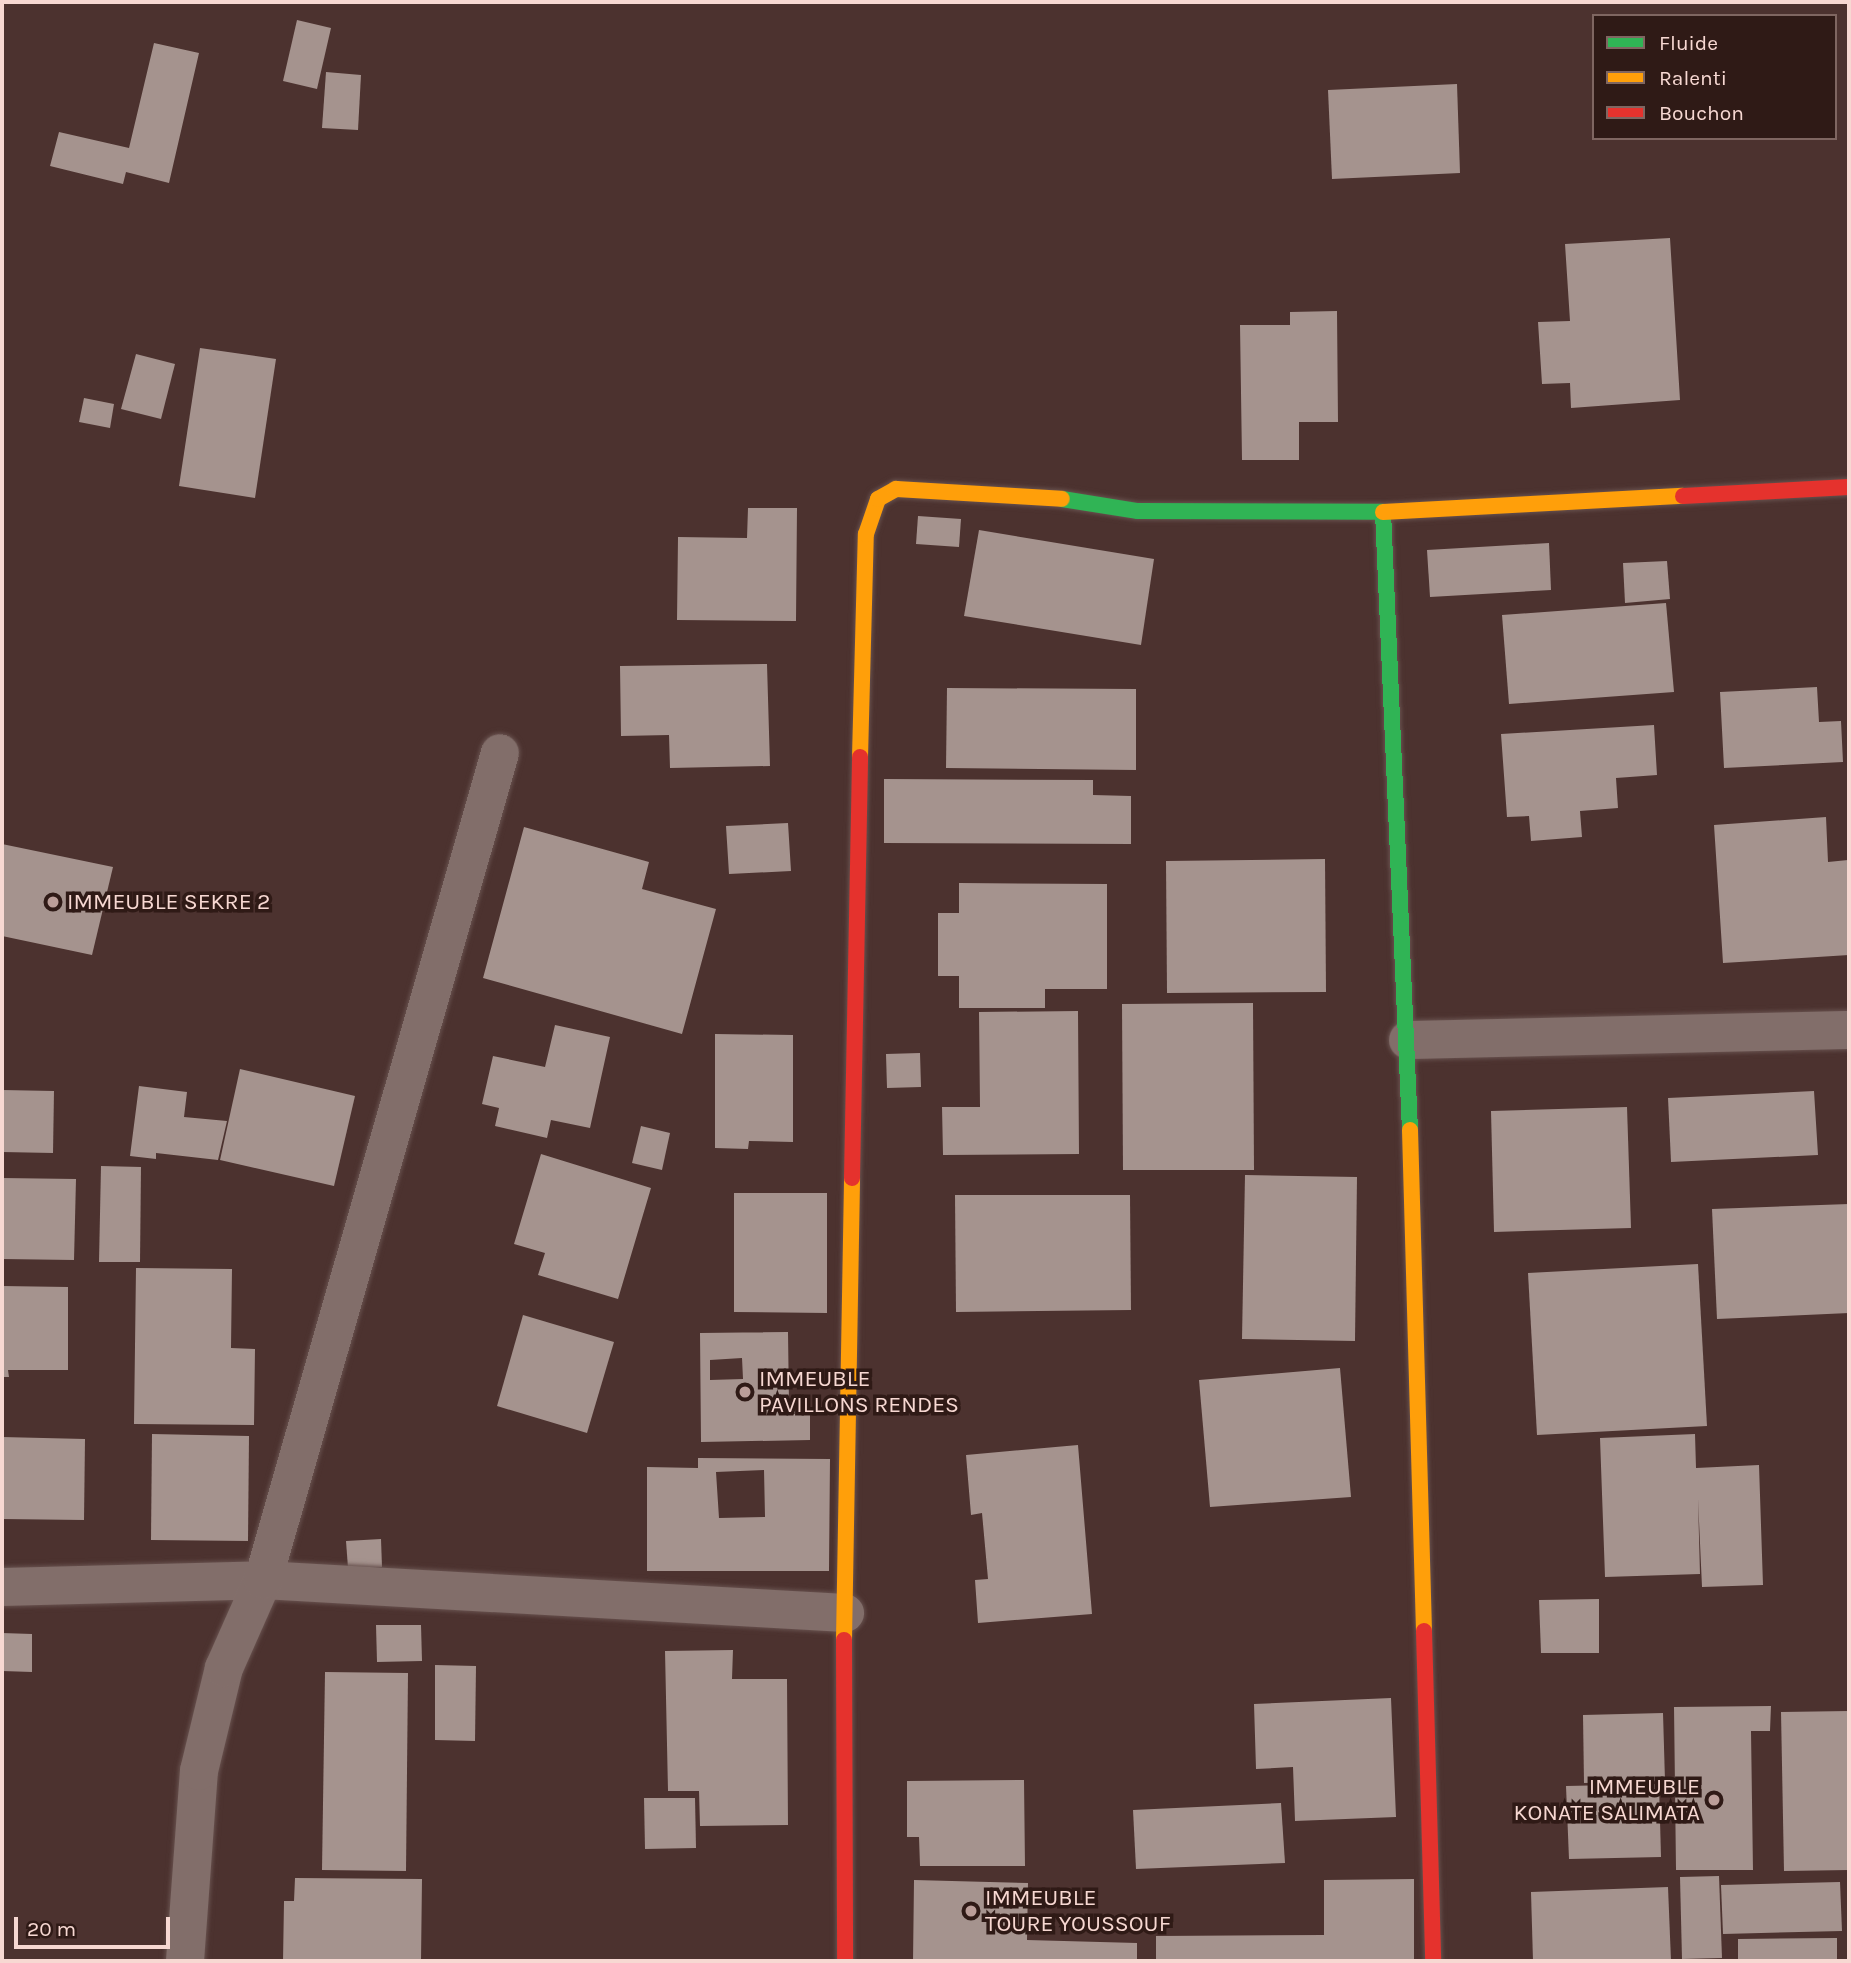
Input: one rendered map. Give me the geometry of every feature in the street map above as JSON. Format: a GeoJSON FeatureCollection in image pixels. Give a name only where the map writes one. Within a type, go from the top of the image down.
{"type":"FeatureCollection","features":[{"type":"Feature","properties":{"kind":"street"},"geometry":{"type":"LineString","coordinates":[[845,1961],[845,1613],[861,681],[866,534],[878,499],[896,489],[1039,495],[1138,511],[1383,512],[1849,487]]}},
{"type":"Feature","properties":{"kind":"street"},"geometry":{"type":"LineString","coordinates":[[1383,512],[1408,1040],[1433,1961]]}},
{"type":"Feature","properties":{"kind":"street"},"geometry":{"type":"LineString","coordinates":[[185,1961],[199,1771],[224,1668],[263,1580],[500,753]]}},
{"type":"Feature","properties":{"kind":"street"},"geometry":{"type":"LineString","coordinates":[[1408,1040],[1849,1030]]}},
{"type":"Feature","properties":{"kind":"street"},"geometry":{"type":"LineString","coordinates":[[2,1587],[263,1580],[845,1613]]}},
{"type":"Feature","properties":{"kind":"building"},"geometry":{"type":"Polygon","coordinates":[[[297,20],[331,28],[317,89],[283,81],[297,20]]]}},
{"type":"Feature","properties":{"kind":"building"},"geometry":{"type":"Polygon","coordinates":[[[154,43],[199,53],[169,183],[126,172],[123,184],[50,166],[59,132],[129,148],[154,43]]]}},
{"type":"Feature","properties":{"kind":"building"},"geometry":{"type":"Polygon","coordinates":[[[326,72],[361,75],[358,130],[322,128],[326,72]]]}},
{"type":"Feature","properties":{"kind":"building"},"geometry":{"type":"Polygon","coordinates":[[[1457,84],[1460,173],[1332,179],[1328,90],[1457,84]]]}},
{"type":"Feature","properties":{"kind":"building"},"geometry":{"type":"Polygon","coordinates":[[[1670,238],[1680,400],[1571,408],[1570,383],[1542,384],[1538,322],[1570,321],[1565,244],[1670,238]]]}},
{"type":"Feature","properties":{"kind":"building"},"geometry":{"type":"Polygon","coordinates":[[[1337,311],[1338,422],[1299,422],[1299,460],[1242,460],[1240,325],[1290,325],[1290,312],[1337,311]]]}},
{"type":"Feature","properties":{"kind":"building"},"geometry":{"type":"Polygon","coordinates":[[[200,348],[276,359],[255,498],[179,486],[200,348]]]}},
{"type":"Feature","properties":{"kind":"building"},"geometry":{"type":"Polygon","coordinates":[[[136,354],[175,364],[161,419],[121,409],[136,354]]]}},
{"type":"Feature","properties":{"kind":"building"},"geometry":{"type":"Polygon","coordinates":[[[84,398],[114,404],[110,428],[79,422],[84,398]]]}},
{"type":"Feature","properties":{"kind":"building"},"geometry":{"type":"Polygon","coordinates":[[[748,508],[797,508],[796,621],[677,620],[678,537],[747,538],[748,508]]]}},
{"type":"Feature","properties":{"kind":"building"},"geometry":{"type":"Polygon","coordinates":[[[918,516],[961,519],[959,547],[916,544],[918,516]]]}},
{"type":"Feature","properties":{"kind":"building"},"geometry":{"type":"Polygon","coordinates":[[[979,530],[1154,559],[1141,645],[964,616],[979,530]]]}},
{"type":"Feature","properties":{"kind":"building"},"geometry":{"type":"Polygon","coordinates":[[[1549,543],[1551,590],[1430,597],[1427,550],[1549,543]]]}},
{"type":"Feature","properties":{"kind":"building"},"geometry":{"type":"Polygon","coordinates":[[[1667,561],[1670,599],[1625,603],[1623,563],[1667,561]]]}},
{"type":"Feature","properties":{"kind":"building"},"geometry":{"type":"Polygon","coordinates":[[[1666,603],[1674,692],[1509,704],[1502,615],[1666,603]]]}},
{"type":"Feature","properties":{"kind":"building"},"geometry":{"type":"Polygon","coordinates":[[[767,664],[770,766],[670,768],[669,735],[621,736],[620,666],[767,664]]]}},
{"type":"Feature","properties":{"kind":"building"},"geometry":{"type":"Polygon","coordinates":[[[1817,687],[1819,722],[1841,721],[1843,762],[1724,768],[1720,692],[1817,687]]]}},
{"type":"Feature","properties":{"kind":"building"},"geometry":{"type":"Polygon","coordinates":[[[947,688],[1136,689],[1136,770],[946,768],[947,688]]]}},
{"type":"Feature","properties":{"kind":"building"},"geometry":{"type":"Polygon","coordinates":[[[1654,725],[1657,775],[1616,778],[1618,808],[1580,811],[1582,837],[1531,841],[1529,816],[1507,817],[1501,734],[1654,725]]]}},
{"type":"Feature","properties":{"kind":"building"},"geometry":{"type":"Polygon","coordinates":[[[884,779],[1093,780],[1093,795],[1131,796],[1131,844],[884,843],[884,779]]]}},
{"type":"Feature","properties":{"kind":"building"},"geometry":{"type":"Polygon","coordinates":[[[1826,817],[1828,862],[1848,860],[1849,955],[1723,963],[1714,825],[1826,817]]]}},
{"type":"Feature","properties":{"kind":"building"},"geometry":{"type":"Polygon","coordinates":[[[788,823],[791,871],[729,874],[726,826],[788,823]]]}},
{"type":"Feature","properties":{"kind":"building"},"geometry":{"type":"Polygon","coordinates":[[[524,827],[649,862],[642,889],[716,909],[682,1034],[483,978],[524,827]]]}},
{"type":"Feature","properties":{"kind":"building","name":"IMMEUBLE SEKRE 2"},"geometry":{"type":"Polygon","coordinates":[[[2,844],[113,867],[92,955],[2,936],[2,844]]]}},
{"type":"Feature","properties":{"kind":"building"},"geometry":{"type":"Polygon","coordinates":[[[1325,859],[1326,992],[1167,993],[1166,861],[1325,859]]]}},
{"type":"Feature","properties":{"kind":"building"},"geometry":{"type":"Polygon","coordinates":[[[959,883],[1107,884],[1107,989],[1045,989],[1045,1008],[959,1008],[959,976],[938,976],[938,913],[959,913],[959,883]]]}},
{"type":"Feature","properties":{"kind":"building"},"geometry":{"type":"Polygon","coordinates":[[[1253,1003],[1254,1170],[1123,1170],[1122,1004],[1253,1003]]]}},
{"type":"Feature","properties":{"kind":"building"},"geometry":{"type":"Polygon","coordinates":[[[1078,1011],[1079,1154],[943,1155],[942,1107],[980,1107],[979,1012],[1078,1011]]]}},
{"type":"Feature","properties":{"kind":"building"},"geometry":{"type":"Polygon","coordinates":[[[555,1025],[610,1037],[590,1128],[551,1120],[547,1138],[495,1126],[499,1108],[482,1104],[493,1056],[545,1067],[555,1025]]]}},
{"type":"Feature","properties":{"kind":"building"},"geometry":{"type":"Polygon","coordinates":[[[715,1034],[793,1035],[793,1142],[749,1141],[748,1149],[715,1148],[715,1034]]]}},
{"type":"Feature","properties":{"kind":"building"},"geometry":{"type":"Polygon","coordinates":[[[920,1053],[921,1087],[887,1088],[886,1054],[920,1053]]]}},
{"type":"Feature","properties":{"kind":"building"},"geometry":{"type":"Polygon","coordinates":[[[240,1069],[355,1096],[334,1186],[220,1160],[240,1069]]]}},
{"type":"Feature","properties":{"kind":"building"},"geometry":{"type":"Polygon","coordinates":[[[139,1086],[187,1092],[184,1117],[227,1121],[218,1160],[156,1153],[156,1159],[130,1156],[139,1086]]]}},
{"type":"Feature","properties":{"kind":"building"},"geometry":{"type":"Polygon","coordinates":[[[2,1090],[54,1091],[53,1153],[2,1152],[2,1090]]]}},
{"type":"Feature","properties":{"kind":"building"},"geometry":{"type":"Polygon","coordinates":[[[1814,1091],[1818,1155],[1671,1162],[1668,1098],[1814,1091]]]}},
{"type":"Feature","properties":{"kind":"building"},"geometry":{"type":"Polygon","coordinates":[[[1627,1107],[1631,1228],[1494,1232],[1491,1111],[1627,1107]]]}},
{"type":"Feature","properties":{"kind":"building"},"geometry":{"type":"Polygon","coordinates":[[[641,1126],[670,1133],[662,1170],[632,1163],[641,1126]]]}},
{"type":"Feature","properties":{"kind":"building"},"geometry":{"type":"Polygon","coordinates":[[[541,1154],[651,1188],[618,1299],[538,1275],[545,1253],[514,1244],[541,1154]]]}},
{"type":"Feature","properties":{"kind":"building"},"geometry":{"type":"Polygon","coordinates":[[[101,1166],[141,1167],[140,1262],[99,1262],[101,1166]]]}},
{"type":"Feature","properties":{"kind":"building"},"geometry":{"type":"Polygon","coordinates":[[[1245,1175],[1357,1177],[1355,1341],[1242,1339],[1245,1175]]]}},
{"type":"Feature","properties":{"kind":"building"},"geometry":{"type":"Polygon","coordinates":[[[2,1178],[76,1179],[74,1260],[2,1259],[2,1178]]]}},
{"type":"Feature","properties":{"kind":"building"},"geometry":{"type":"Polygon","coordinates":[[[734,1193],[827,1193],[827,1313],[734,1312],[734,1193]]]}},
{"type":"Feature","properties":{"kind":"building"},"geometry":{"type":"Polygon","coordinates":[[[955,1195],[1130,1195],[1131,1310],[956,1312],[955,1195]]]}},
{"type":"Feature","properties":{"kind":"building"},"geometry":{"type":"Polygon","coordinates":[[[1849,1204],[1849,1313],[1717,1319],[1712,1209],[1849,1204]]]}},
{"type":"Feature","properties":{"kind":"building"},"geometry":{"type":"Polygon","coordinates":[[[1698,1264],[1707,1426],[1537,1435],[1528,1273],[1698,1264]]]}},
{"type":"Feature","properties":{"kind":"building"},"geometry":{"type":"Polygon","coordinates":[[[136,1268],[232,1269],[231,1348],[255,1349],[254,1425],[134,1424],[136,1268]]]}},
{"type":"Feature","properties":{"kind":"building"},"geometry":{"type":"Polygon","coordinates":[[[2,1286],[68,1287],[68,1370],[8,1370],[9,1377],[2,1377],[2,1286]]]}},
{"type":"Feature","properties":{"kind":"building"},"geometry":{"type":"Polygon","coordinates":[[[523,1315],[614,1342],[587,1433],[497,1406],[523,1315]]]}},
{"type":"Feature","properties":{"kind":"building","name":"IMMEUBLE PAVILLONS RENDES"},"geometry":{"type":"Polygon","coordinates":[[[788,1332],[789,1404],[810,1404],[810,1440],[701,1442],[700,1333],[788,1332]],[[742,1358],[710,1360],[710,1380],[743,1379],[742,1358]]]}},
{"type":"Feature","properties":{"kind":"building"},"geometry":{"type":"Polygon","coordinates":[[[1340,1368],[1351,1497],[1210,1507],[1199,1380],[1340,1368]]]}},
{"type":"Feature","properties":{"kind":"building"},"geometry":{"type":"Polygon","coordinates":[[[152,1434],[249,1436],[248,1541],[151,1540],[152,1434]]]}},
{"type":"Feature","properties":{"kind":"building"},"geometry":{"type":"Polygon","coordinates":[[[1695,1434],[1696,1468],[1759,1465],[1763,1585],[1702,1587],[1698,1499],[1700,1574],[1605,1577],[1600,1438],[1695,1434]]]}},
{"type":"Feature","properties":{"kind":"building"},"geometry":{"type":"Polygon","coordinates":[[[2,1437],[85,1439],[84,1520],[2,1519],[2,1437]]]}},
{"type":"Feature","properties":{"kind":"building"},"geometry":{"type":"Polygon","coordinates":[[[1078,1445],[1092,1614],[978,1623],[975,1580],[988,1579],[982,1513],[971,1515],[966,1455],[1078,1445]]]}},
{"type":"Feature","properties":{"kind":"building"},"geometry":{"type":"Polygon","coordinates":[[[698,1458],[830,1459],[829,1571],[647,1571],[647,1467],[698,1468],[698,1458]],[[764,1470],[716,1472],[719,1518],[765,1517],[764,1470]]]}},
{"type":"Feature","properties":{"kind":"building"},"geometry":{"type":"Polygon","coordinates":[[[381,1539],[382,1567],[348,1568],[346,1541],[381,1539]]]}},
{"type":"Feature","properties":{"kind":"building"},"geometry":{"type":"Polygon","coordinates":[[[1599,1599],[1599,1653],[1541,1653],[1539,1600],[1599,1599]]]}},
{"type":"Feature","properties":{"kind":"building"},"geometry":{"type":"Polygon","coordinates":[[[376,1625],[421,1625],[422,1661],[377,1662],[376,1625]]]}},
{"type":"Feature","properties":{"kind":"building"},"geometry":{"type":"Polygon","coordinates":[[[2,1633],[32,1634],[32,1672],[2,1671],[2,1633]]]}},
{"type":"Feature","properties":{"kind":"building"},"geometry":{"type":"Polygon","coordinates":[[[733,1650],[732,1679],[787,1679],[788,1825],[700,1826],[699,1791],[668,1791],[665,1651],[733,1650]]]}},
{"type":"Feature","properties":{"kind":"building"},"geometry":{"type":"Polygon","coordinates":[[[435,1665],[476,1666],[475,1741],[435,1740],[435,1665]]]}},
{"type":"Feature","properties":{"kind":"building"},"geometry":{"type":"Polygon","coordinates":[[[325,1672],[408,1673],[406,1871],[322,1870],[325,1672]]]}},
{"type":"Feature","properties":{"kind":"building"},"geometry":{"type":"Polygon","coordinates":[[[1391,1698],[1396,1817],[1295,1821],[1293,1767],[1256,1769],[1254,1704],[1391,1698]]]}},
{"type":"Feature","properties":{"kind":"building","name":"IMMEUBLE KONATE SALIMATA"},"geometry":{"type":"Polygon","coordinates":[[[1771,1706],[1770,1731],[1751,1731],[1753,1870],[1676,1870],[1674,1707],[1771,1706]]]}},
{"type":"Feature","properties":{"kind":"building"},"geometry":{"type":"Polygon","coordinates":[[[1849,1711],[1849,1870],[1784,1871],[1781,1712],[1849,1711]]]}},
{"type":"Feature","properties":{"kind":"building"},"geometry":{"type":"Polygon","coordinates":[[[1663,1713],[1665,1781],[1584,1783],[1583,1715],[1663,1713]]]}},
{"type":"Feature","properties":{"kind":"building"},"geometry":{"type":"Polygon","coordinates":[[[1024,1780],[1025,1866],[920,1866],[919,1837],[907,1837],[907,1781],[1024,1780]]]}},
{"type":"Feature","properties":{"kind":"building"},"geometry":{"type":"Polygon","coordinates":[[[1659,1784],[1661,1857],[1569,1859],[1566,1786],[1659,1784]]]}},
{"type":"Feature","properties":{"kind":"building"},"geometry":{"type":"Polygon","coordinates":[[[644,1798],[695,1798],[696,1848],[645,1849],[644,1798]]]}},
{"type":"Feature","properties":{"kind":"building"},"geometry":{"type":"Polygon","coordinates":[[[1281,1803],[1285,1863],[1136,1869],[1133,1810],[1281,1803]]]}},
{"type":"Feature","properties":{"kind":"building"},"geometry":{"type":"Polygon","coordinates":[[[1719,1876],[1722,1958],[1682,1959],[1680,1877],[1719,1876]]]}},
{"type":"Feature","properties":{"kind":"building"},"geometry":{"type":"Polygon","coordinates":[[[295,1878],[422,1879],[421,1961],[283,1961],[284,1901],[294,1901],[295,1878]]]}},
{"type":"Feature","properties":{"kind":"building"},"geometry":{"type":"Polygon","coordinates":[[[1414,1879],[1414,1961],[1156,1961],[1156,1936],[1324,1935],[1324,1880],[1414,1879]]]}},
{"type":"Feature","properties":{"kind":"building","name":"IMMEUBLE TOURE YOUSSOUF"},"geometry":{"type":"Polygon","coordinates":[[[914,1880],[1028,1883],[1027,1940],[1137,1943],[1137,1961],[913,1961],[914,1880]]]}},
{"type":"Feature","properties":{"kind":"building"},"geometry":{"type":"Polygon","coordinates":[[[1840,1882],[1842,1931],[1723,1934],[1721,1885],[1840,1882]]]}},
{"type":"Feature","properties":{"kind":"building"},"geometry":{"type":"Polygon","coordinates":[[[1668,1887],[1671,1961],[1533,1961],[1531,1892],[1668,1887]]]}},
{"type":"Feature","properties":{"kind":"building"},"geometry":{"type":"Polygon","coordinates":[[[1837,1938],[1837,1961],[1738,1961],[1738,1939],[1837,1938]]]}},
{"type":"Feature","properties":{"kind":"traffic: fast"},"geometry":{"type":"LineString","coordinates":[[1062,499],[1138,511],[1383,512]]}},
{"type":"Feature","properties":{"kind":"traffic: fast"},"geometry":{"type":"LineString","coordinates":[[1383,512],[1410,1130]]}},
{"type":"Feature","properties":{"kind":"traffic: slow"},"geometry":{"type":"LineString","coordinates":[[860,757],[866,534],[878,499],[896,489],[1062,499]]}},
{"type":"Feature","properties":{"kind":"traffic: slow"},"geometry":{"type":"LineString","coordinates":[[1383,512],[1683,496]]}},
{"type":"Feature","properties":{"kind":"traffic: slow"},"geometry":{"type":"LineString","coordinates":[[1410,1130],[1424,1631]]}},
{"type":"Feature","properties":{"kind":"traffic: slow"},"geometry":{"type":"LineString","coordinates":[[844,1640],[852,1178]]}},
{"type":"Feature","properties":{"kind":"traffic: jam"},"geometry":{"type":"LineString","coordinates":[[1683,496],[1849,487]]}},
{"type":"Feature","properties":{"kind":"traffic: jam"},"geometry":{"type":"LineString","coordinates":[[852,1178],[860,757]]}},
{"type":"Feature","properties":{"kind":"traffic: jam"},"geometry":{"type":"LineString","coordinates":[[1424,1631],[1433,1961]]}},
{"type":"Feature","properties":{"kind":"traffic: jam"},"geometry":{"type":"LineString","coordinates":[[844,1640],[845,1961]]}},
{"type":"Feature","properties":{"kind":"place","name":"IMMEUBLE SEKRE 2"},"geometry":{"type":"Point","coordinates":[53,902]}},
{"type":"Feature","properties":{"kind":"place","name":"IMMEUBLE PAVILLONS RENDES"},"geometry":{"type":"Point","coordinates":[745,1392]}},
{"type":"Feature","properties":{"kind":"place","name":"IMMEUBLE KONATE SALIMATA"},"geometry":{"type":"Point","coordinates":[1714,1800]}},
{"type":"Feature","properties":{"kind":"place","name":"IMMEUBLE TOURE YOUSSOUF"},"geometry":{"type":"Point","coordinates":[971,1911]}}]}
